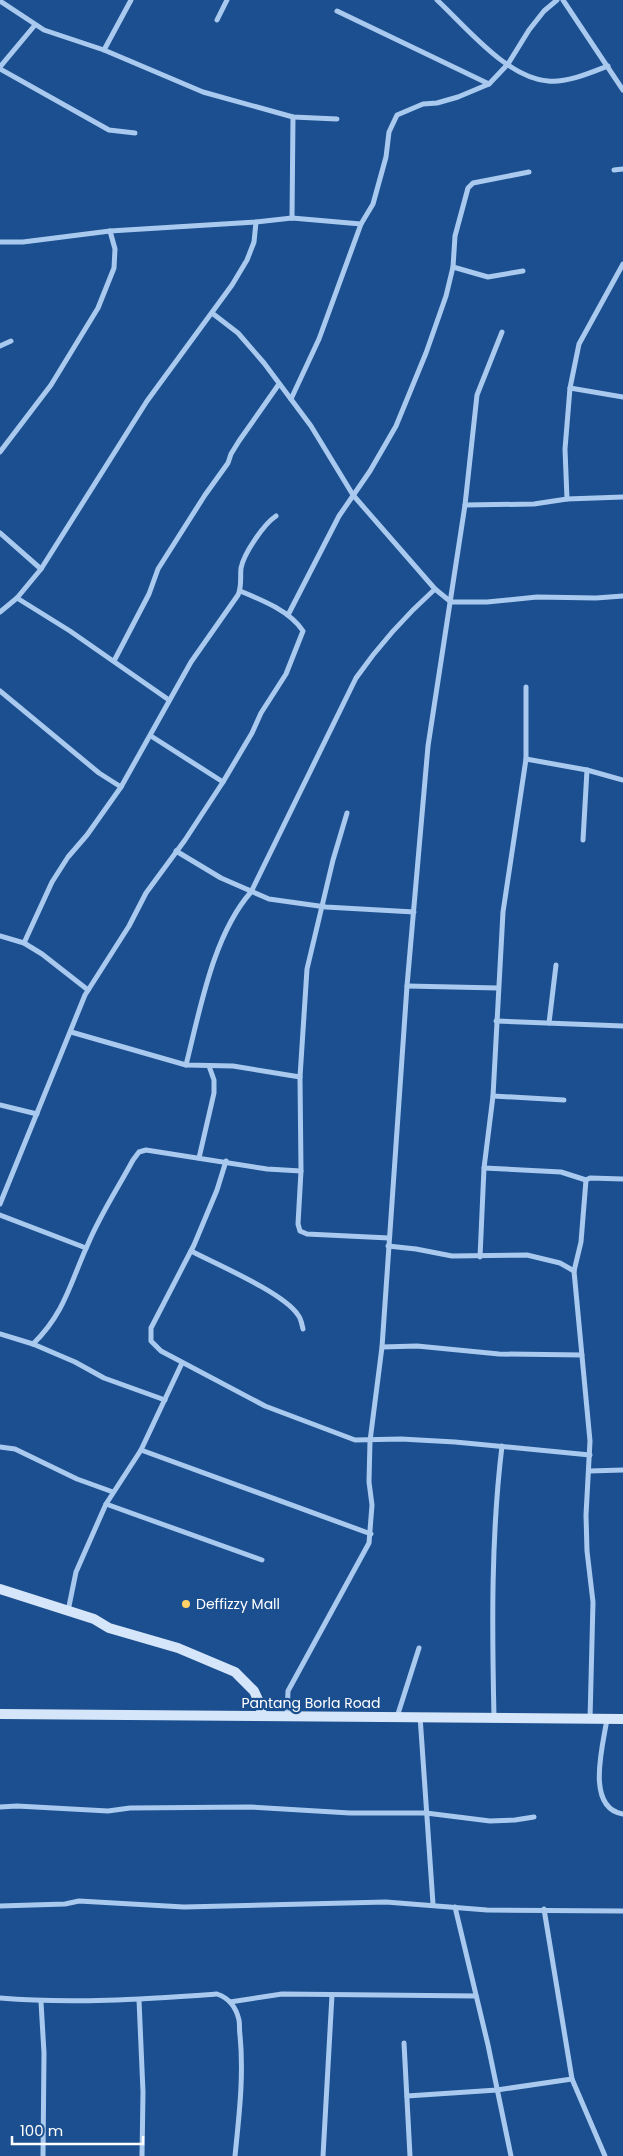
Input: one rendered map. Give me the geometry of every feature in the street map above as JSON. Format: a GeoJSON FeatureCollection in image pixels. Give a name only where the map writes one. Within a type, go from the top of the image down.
{"type":"FeatureCollection","features":[{"type":"Feature","properties":{"kind":"street"},"geometry":{"type":"LineString","coordinates":[[104,50],[130,0]]}},
{"type":"Feature","properties":{"kind":"street"},"geometry":{"type":"LineString","coordinates":[[217,20],[227,0]]}},
{"type":"Feature","properties":{"kind":"street"},"geometry":{"type":"LineString","coordinates":[[437,0],[486,48],[524,75],[550,82],[583,75],[608,66]]}},
{"type":"Feature","properties":{"kind":"street"},"geometry":{"type":"LineString","coordinates":[[291,399],[319,338],[361,224],[373,204],[386,158],[389,132],[397,115],[423,104],[437,103],[458,97],[489,84],[508,64],[529,30],[544,11],[557,0]]}},
{"type":"Feature","properties":{"kind":"street"},"geometry":{"type":"LineString","coordinates":[[563,0],[623,90]]}},
{"type":"Feature","properties":{"kind":"street"},"geometry":{"type":"LineString","coordinates":[[0,1],[35,25],[104,50],[203,92],[293,117],[337,118]]}},
{"type":"Feature","properties":{"kind":"street"},"geometry":{"type":"LineString","coordinates":[[337,11],[489,84]]}},
{"type":"Feature","properties":{"kind":"street"},"geometry":{"type":"LineString","coordinates":[[35,25],[0,68],[109,130],[135,134]]}},
{"type":"Feature","properties":{"kind":"street"},"geometry":{"type":"LineString","coordinates":[[292,218],[293,117]]}},
{"type":"Feature","properties":{"kind":"street"},"geometry":{"type":"LineString","coordinates":[[614,170],[623,169]]}},
{"type":"Feature","properties":{"kind":"street"},"geometry":{"type":"LineString","coordinates":[[288,614],[339,516],[396,426],[435,329],[446,296],[453,267],[455,236],[468,188],[473,183],[530,172]]}},
{"type":"Feature","properties":{"kind":"street"},"geometry":{"type":"LineString","coordinates":[[0,242],[23,242],[110,231],[292,218],[361,224]]}},
{"type":"Feature","properties":{"kind":"street"},"geometry":{"type":"LineString","coordinates":[[0,612],[17,598],[41,569],[148,400],[212,313],[247,260],[254,242],[256,222]]}},
{"type":"Feature","properties":{"kind":"street"},"geometry":{"type":"LineString","coordinates":[[1,449],[51,385],[98,308],[114,268],[115,249],[110,231]]}},
{"type":"Feature","properties":{"kind":"street"},"geometry":{"type":"LineString","coordinates":[[567,499],[565,449],[570,388],[579,344],[623,264]]}},
{"type":"Feature","properties":{"kind":"street"},"geometry":{"type":"LineString","coordinates":[[453,267],[488,277],[523,271]]}},
{"type":"Feature","properties":{"kind":"street"},"geometry":{"type":"LineString","coordinates":[[212,313],[238,333],[264,363],[291,399],[353,495],[435,589],[451,602],[487,602],[537,597],[596,598],[623,596]]}},
{"type":"Feature","properties":{"kind":"street"},"geometry":{"type":"LineString","coordinates":[[287,1716],[288,1691],[365,1551],[371,1534],[372,1505],[368,1482],[370,1441],[382,1347],[407,986],[428,746],[465,505],[477,395],[502,332]]}},
{"type":"Feature","properties":{"kind":"street"},"geometry":{"type":"LineString","coordinates":[[0,346],[11,341]]}},
{"type":"Feature","properties":{"kind":"street"},"geometry":{"type":"LineString","coordinates":[[114,661],[149,594],[158,569],[205,494],[225,468],[239,441],[280,384]]}},
{"type":"Feature","properties":{"kind":"street"},"geometry":{"type":"LineString","coordinates":[[570,388],[623,397]]}},
{"type":"Feature","properties":{"kind":"street"},"geometry":{"type":"LineString","coordinates":[[465,505],[534,504],[567,499],[623,498]]}},
{"type":"Feature","properties":{"kind":"street"},"geometry":{"type":"LineString","coordinates":[[24,943],[57,874],[121,787],[191,662],[240,591],[242,566],[255,540],[270,520],[276,516]]}},
{"type":"Feature","properties":{"kind":"street"},"geometry":{"type":"LineString","coordinates":[[0,533],[41,569]]}},
{"type":"Feature","properties":{"kind":"street"},"geometry":{"type":"LineString","coordinates":[[186,1065],[221,942],[239,906],[251,892],[261,868],[356,678],[392,632],[435,589]]}},
{"type":"Feature","properties":{"kind":"street"},"geometry":{"type":"LineString","coordinates":[[0,1204],[88,990],[129,926],[146,893],[176,852],[252,733],[261,713],[286,674],[300,642],[303,631],[298,623],[288,614],[240,591]]}},
{"type":"Feature","properties":{"kind":"street"},"geometry":{"type":"LineString","coordinates":[[17,598],[114,661],[169,700]]}},
{"type":"Feature","properties":{"kind":"street"},"geometry":{"type":"LineString","coordinates":[[480,1256],[484,1168],[493,1096],[503,912],[526,759],[526,687]]}},
{"type":"Feature","properties":{"kind":"street"},"geometry":{"type":"LineString","coordinates":[[0,691],[99,772],[121,787]]}},
{"type":"Feature","properties":{"kind":"street"},"geometry":{"type":"LineString","coordinates":[[151,736],[222,782]]}},
{"type":"Feature","properties":{"kind":"street"},"geometry":{"type":"LineString","coordinates":[[526,759],[587,770],[623,780]]}},
{"type":"Feature","properties":{"kind":"street"},"geometry":{"type":"LineString","coordinates":[[583,840],[587,770]]}},
{"type":"Feature","properties":{"kind":"street"},"geometry":{"type":"LineString","coordinates":[[347,813],[337,845],[308,969],[300,1077],[301,1171],[298,1224],[300,1231],[307,1234],[389,1238]]}},
{"type":"Feature","properties":{"kind":"street"},"geometry":{"type":"LineString","coordinates":[[176,852],[221,878],[268,899],[322,906],[414,912]]}},
{"type":"Feature","properties":{"kind":"street"},"geometry":{"type":"LineString","coordinates":[[0,936],[24,943],[42,954],[88,990]]}},
{"type":"Feature","properties":{"kind":"street"},"geometry":{"type":"LineString","coordinates":[[548,1023],[556,965]]}},
{"type":"Feature","properties":{"kind":"street"},"geometry":{"type":"LineString","coordinates":[[407,986],[498,988]]}},
{"type":"Feature","properties":{"kind":"street"},"geometry":{"type":"LineString","coordinates":[[496,1021],[623,1026]]}},
{"type":"Feature","properties":{"kind":"street"},"geometry":{"type":"LineString","coordinates":[[71,1032],[186,1065],[233,1066],[300,1077]]}},
{"type":"Feature","properties":{"kind":"street"},"geometry":{"type":"LineString","coordinates":[[199,1158],[214,1093],[214,1080],[209,1066]]}},
{"type":"Feature","properties":{"kind":"street"},"geometry":{"type":"LineString","coordinates":[[493,1096],[564,1100]]}},
{"type":"Feature","properties":{"kind":"street"},"geometry":{"type":"LineString","coordinates":[[0,1105],[37,1114]]}},
{"type":"Feature","properties":{"kind":"street"},"geometry":{"type":"LineString","coordinates":[[33,1344],[57,1317],[73,1284],[86,1248],[139,1152],[146,1150],[267,1168],[301,1171]]}},
{"type":"Feature","properties":{"kind":"street"},"geometry":{"type":"LineString","coordinates":[[226,1162],[217,1190],[191,1251],[151,1328],[151,1341],[161,1351],[265,1406],[355,1440],[370,1441],[401,1438],[590,1455]]}},
{"type":"Feature","properties":{"kind":"street"},"geometry":{"type":"LineString","coordinates":[[484,1168],[554,1172],[586,1180],[590,1178],[623,1179]]}},
{"type":"Feature","properties":{"kind":"street"},"geometry":{"type":"LineString","coordinates":[[586,1180],[582,1242],[574,1271],[588,1404],[590,1455],[586,1515],[587,1551],[593,1602],[590,1719]]}},
{"type":"Feature","properties":{"kind":"street"},"geometry":{"type":"LineString","coordinates":[[0,1216],[86,1248]]}},
{"type":"Feature","properties":{"kind":"street"},"geometry":{"type":"LineString","coordinates":[[388,1246],[452,1256],[527,1255],[560,1263],[574,1271]]}},
{"type":"Feature","properties":{"kind":"street"},"geometry":{"type":"LineString","coordinates":[[191,1251],[264,1289],[290,1306],[299,1315],[303,1330]]}},
{"type":"Feature","properties":{"kind":"street"},"geometry":{"type":"LineString","coordinates":[[0,1334],[33,1344],[75,1362],[104,1378],[165,1400]]}},
{"type":"Feature","properties":{"kind":"street"},"geometry":{"type":"LineString","coordinates":[[382,1347],[417,1346],[499,1354],[582,1355]]}},
{"type":"Feature","properties":{"kind":"street"},"geometry":{"type":"LineString","coordinates":[[67,1612],[76,1572],[106,1504],[140,1450],[182,1363]]}},
{"type":"Feature","properties":{"kind":"street"},"geometry":{"type":"LineString","coordinates":[[494,1717],[492,1624],[495,1523],[502,1446]]}},
{"type":"Feature","properties":{"kind":"street"},"geometry":{"type":"LineString","coordinates":[[0,1447],[15,1449],[77,1479],[113,1492]]}},
{"type":"Feature","properties":{"kind":"street"},"geometry":{"type":"LineString","coordinates":[[140,1450],[371,1534]]}},
{"type":"Feature","properties":{"kind":"street"},"geometry":{"type":"LineString","coordinates":[[590,1471],[623,1470]]}},
{"type":"Feature","properties":{"kind":"street"},"geometry":{"type":"LineString","coordinates":[[106,1504],[262,1560]]}},
{"type":"Feature","properties":{"kind":"street"},"geometry":{"type":"LineString","coordinates":[[0,1589],[67,1612],[94,1619],[108,1628],[178,1648],[235,1672],[254,1691],[260,1704],[262,1715]]}},
{"type":"Feature","properties":{"kind":"street"},"geometry":{"type":"LineString","coordinates":[[396,1717],[419,1648]]}},
{"type":"Feature","properties":{"kind":"street","name":"Pantang Borla Road"},"geometry":{"type":"LineString","coordinates":[[0,1714],[623,1719]]}},
{"type":"Feature","properties":{"kind":"street"},"geometry":{"type":"LineString","coordinates":[[420,1716],[433,1904]]}},
{"type":"Feature","properties":{"kind":"street"},"geometry":{"type":"LineString","coordinates":[[607,1719],[598,1782],[603,1801],[617,1813],[623,1814]]}},
{"type":"Feature","properties":{"kind":"street"},"geometry":{"type":"LineString","coordinates":[[0,1807],[108,1810],[213,1807],[350,1813],[426,1813],[490,1821],[534,1817]]}},
{"type":"Feature","properties":{"kind":"street"},"geometry":{"type":"LineString","coordinates":[[0,1906],[65,1904],[88,1901],[184,1907],[352,1903],[433,1904],[486,1910],[623,1911]]}},
{"type":"Feature","properties":{"kind":"street"},"geometry":{"type":"LineString","coordinates":[[455,1907],[511,2156]]}},
{"type":"Feature","properties":{"kind":"street"},"geometry":{"type":"LineString","coordinates":[[544,1909],[572,2079],[605,2156]]}},
{"type":"Feature","properties":{"kind":"street"},"geometry":{"type":"LineString","coordinates":[[0,1998],[41,2002],[139,2000],[217,1994],[230,2002],[239,2020],[241,2047],[241,2096],[235,2156]]}},
{"type":"Feature","properties":{"kind":"street"},"geometry":{"type":"LineString","coordinates":[[230,2002],[276,1994],[476,1996]]}},
{"type":"Feature","properties":{"kind":"street"},"geometry":{"type":"LineString","coordinates":[[323,2156],[332,1995]]}},
{"type":"Feature","properties":{"kind":"street"},"geometry":{"type":"LineString","coordinates":[[139,2000],[143,2084],[142,2156]]}},
{"type":"Feature","properties":{"kind":"street"},"geometry":{"type":"LineString","coordinates":[[41,2002],[44,2053],[43,2156]]}},
{"type":"Feature","properties":{"kind":"street"},"geometry":{"type":"LineString","coordinates":[[404,2043],[410,2156]]}},
{"type":"Feature","properties":{"kind":"street"},"geometry":{"type":"LineString","coordinates":[[407,2096],[497,2090],[572,2079]]}},
{"type":"Feature","properties":{"kind":"place","name":"Deffizzy Mall"},"geometry":{"type":"Point","coordinates":[186,1604]}}]}
